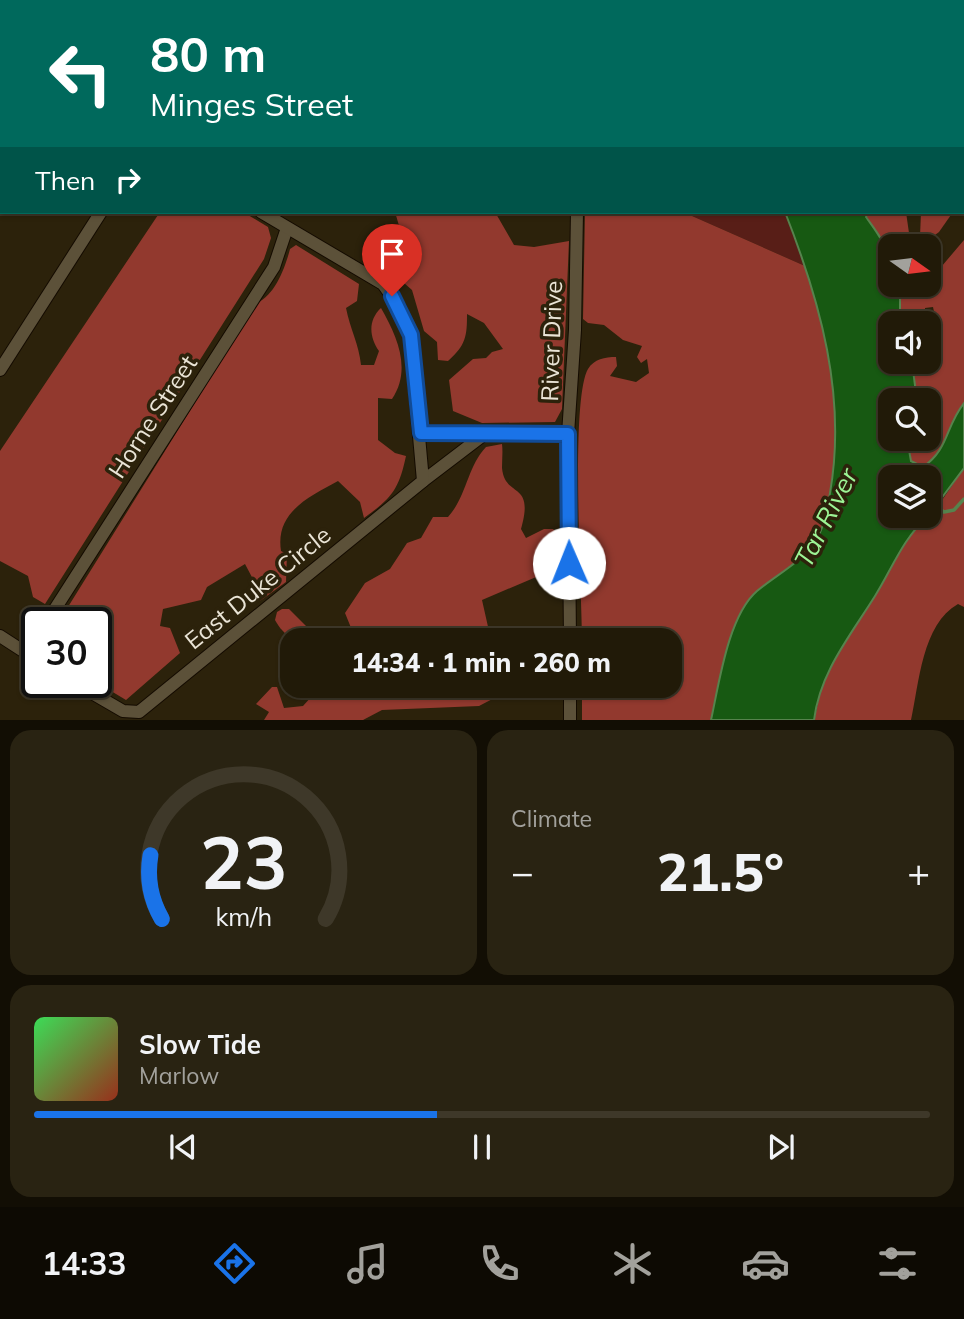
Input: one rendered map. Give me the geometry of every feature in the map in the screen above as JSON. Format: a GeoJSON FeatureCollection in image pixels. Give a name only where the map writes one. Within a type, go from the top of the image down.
{"type":"FeatureCollection","features":[{"type":"Feature","properties":{"kind":"street"},"geometry":{"type":"LineString","coordinates":[[0,370],[100,214]]}},
{"type":"Feature","properties":{"kind":"street"},"geometry":{"type":"LineString","coordinates":[[264,214],[383,284],[400,308],[411,335],[423,481]]}},
{"type":"Feature","properties":{"kind":"street","name":"River Drive"},"geometry":{"type":"LineString","coordinates":[[570,628],[568,434],[575,330],[576,214]]}},
{"type":"Feature","properties":{"kind":"street","name":"Horne Street"},"geometry":{"type":"LineString","coordinates":[[56,607],[274,267],[287,228]]}},
{"type":"Feature","properties":{"kind":"street"},"geometry":{"type":"LineString","coordinates":[[421,433],[568,434]]}},
{"type":"Feature","properties":{"kind":"street","name":"East Duke Circle"},"geometry":{"type":"LineString","coordinates":[[101,698],[123,711],[139,712],[486,433]]}},
{"type":"Feature","properties":{"kind":"street"},"geometry":{"type":"LineString","coordinates":[[0,636],[21,649]]}},
{"type":"Feature","properties":{"kind":"street"},"geometry":{"type":"LineString","coordinates":[[570,698],[570,720]]}},
{"type":"Feature","properties":{"kind":"shaded area"},"geometry":{"type":"Polygon","coordinates":[[[159,214],[246,214],[268,227],[271,238],[264,259],[45,604],[33,597],[28,576],[0,561],[0,451],[159,214]]]}},
{"type":"Feature","properties":{"kind":"shaded area"},"geometry":{"type":"Polygon","coordinates":[[[396,214],[496,214],[514,245],[534,247],[569,241],[562,409],[555,422],[482,423],[453,411],[449,380],[473,359],[486,358],[492,352],[503,349],[484,323],[467,314],[466,334],[459,350],[448,361],[438,360],[437,342],[424,331],[412,290],[388,269],[400,229],[396,214]]]}},
{"type":"Feature","properties":{"kind":"shaded area"},"geometry":{"type":"Polygon","coordinates":[[[585,214],[688,214],[805,266],[827,349],[834,406],[834,463],[825,518],[808,550],[747,602],[726,651],[711,720],[582,720],[582,698],[682,698],[682,628],[582,628],[578,456],[579,418],[588,369],[593,363],[604,358],[616,357],[617,366],[610,376],[636,382],[649,373],[647,359],[641,363],[637,357],[642,346],[623,340],[604,325],[588,323],[583,319],[585,214]]]}},
{"type":"Feature","properties":{"kind":"shaded area"},"geometry":{"type":"Polygon","coordinates":[[[688,214],[786,214],[805,266],[688,214]]]}},
{"type":"Feature","properties":{"kind":"shaded area"},"geometry":{"type":"Polygon","coordinates":[[[867,214],[906,214],[909,234],[878,235],[867,214]]]}},
{"type":"Feature","properties":{"kind":"shaded area"},"geometry":{"type":"Polygon","coordinates":[[[921,214],[952,214],[939,232],[920,234],[921,214]]]}},
{"type":"Feature","properties":{"kind":"shaded area"},"geometry":{"type":"Polygon","coordinates":[[[964,240],[964,403],[941,447],[941,388],[915,388],[914,374],[941,374],[941,311],[934,311],[933,307],[925,308],[925,311],[900,311],[900,298],[942,298],[942,266],[964,240]]]}},
{"type":"Feature","properties":{"kind":"shaded area"},"geometry":{"type":"Polygon","coordinates":[[[296,245],[359,284],[357,301],[346,308],[361,365],[374,365],[379,351],[371,329],[381,308],[392,330],[400,353],[401,376],[392,399],[378,398],[378,440],[395,453],[406,456],[400,477],[388,498],[364,518],[360,502],[338,481],[296,507],[283,526],[281,537],[281,551],[287,554],[286,582],[260,601],[252,595],[254,581],[245,564],[207,587],[201,600],[163,609],[160,626],[170,628],[180,653],[126,700],[112,692],[112,607],[68,607],[257,303],[274,287],[290,249],[296,245]]]}},
{"type":"Feature","properties":{"kind":"shaded area"},"geometry":{"type":"Polygon","coordinates":[[[502,444],[504,478],[522,496],[524,503],[521,529],[526,538],[544,529],[553,529],[562,538],[562,566],[482,600],[488,628],[351,628],[345,613],[365,583],[390,569],[407,543],[421,538],[433,517],[448,517],[486,447],[502,444]]]}},
{"type":"Feature","properties":{"kind":"shaded area"},"geometry":{"type":"Polygon","coordinates":[[[909,451],[939,451],[925,465],[911,462],[909,451]]]}},
{"type":"Feature","properties":{"kind":"shaded area"},"geometry":{"type":"Polygon","coordinates":[[[964,468],[964,607],[958,604],[946,613],[929,640],[911,720],[814,720],[822,684],[841,646],[876,594],[912,530],[941,528],[941,502],[964,468]]]}},
{"type":"Feature","properties":{"kind":"shaded area"},"geometry":{"type":"Polygon","coordinates":[[[289,609],[308,628],[280,628],[275,620],[277,612],[289,609]]]}},
{"type":"Feature","properties":{"kind":"shaded area"},"geometry":{"type":"Polygon","coordinates":[[[272,687],[277,687],[284,708],[303,706],[310,698],[494,698],[479,706],[382,710],[363,720],[264,720],[269,712],[256,704],[272,687]]]}},
{"type":"Feature","properties":{"kind":"water","name":"Tar River"},"geometry":{"type":"Polygon","coordinates":[[[786,214],[867,214],[866,217],[878,234],[878,298],[900,298],[900,311],[878,311],[878,374],[914,374],[915,388],[878,388],[878,451],[909,451],[911,461],[919,465],[878,465],[878,528],[917,528],[837,655],[823,686],[814,720],[711,720],[726,651],[747,602],[808,550],[823,526],[830,493],[835,421],[827,350],[809,280],[786,214]]]}},
{"type":"Feature","properties":{"kind":"water"},"geometry":{"type":"Polygon","coordinates":[[[964,403],[964,468],[941,499],[941,465],[925,465],[941,451],[953,421],[964,403]]]}},
{"type":"Feature","properties":{"kind":"waterway"},"geometry":{"type":"LineString","coordinates":[[941,510],[944,512],[954,510],[964,499]]}},
{"type":"Feature","properties":{"kind":"route"},"geometry":{"type":"LineString","coordinates":[[392,296],[411,335],[421,433],[568,434],[569,563]]}}]}
